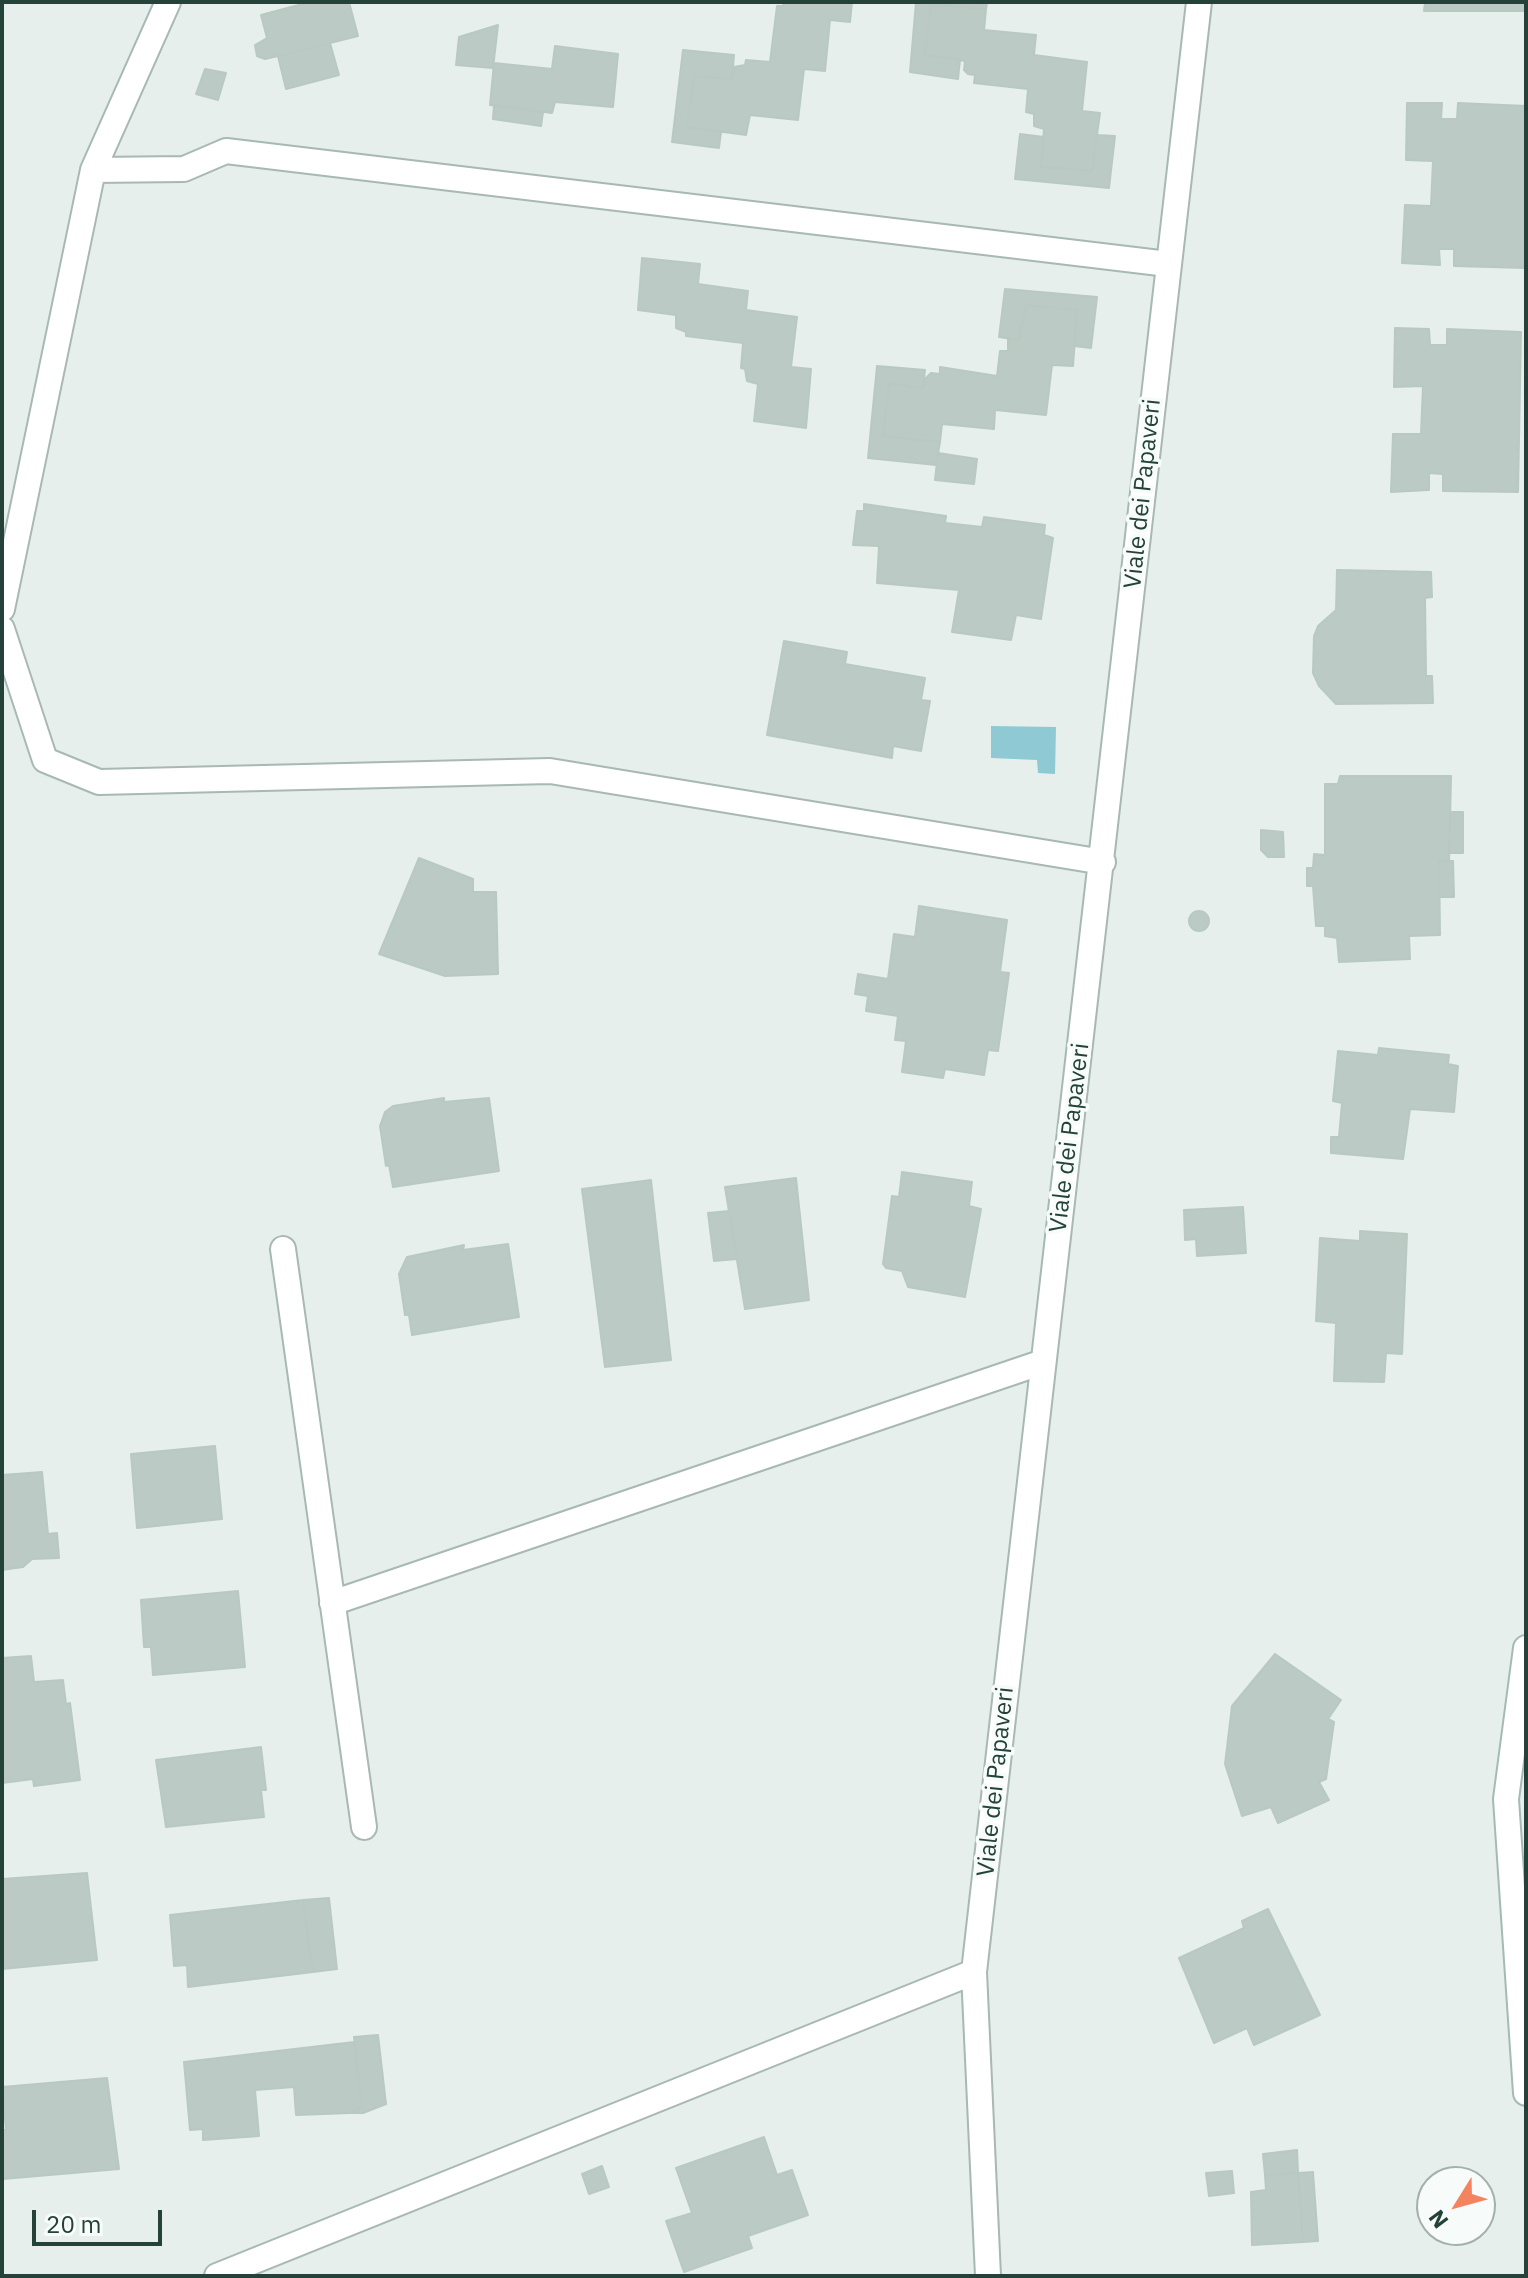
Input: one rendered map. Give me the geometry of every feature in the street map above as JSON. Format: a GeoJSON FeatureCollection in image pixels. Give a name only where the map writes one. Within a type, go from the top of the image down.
{"type":"FeatureCollection","features":[{"type":"Feature","properties":{"kind":"street"},"geometry":{"type":"LineString","coordinates":[[2,609],[93,170],[168,2]]}},
{"type":"Feature","properties":{"kind":"street","name":"Viale dei Papaveri"},"geometry":{"type":"LineString","coordinates":[[988,2276],[974,1972],[1199,2]]}},
{"type":"Feature","properties":{"kind":"street"},"geometry":{"type":"LineString","coordinates":[[93,170],[184,169],[226,151],[1168,264]]}},
{"type":"Feature","properties":{"kind":"street"},"geometry":{"type":"LineString","coordinates":[[2,629],[45,760],[99,782],[550,771],[1103,862]]}},
{"type":"Feature","properties":{"kind":"street"},"geometry":{"type":"LineString","coordinates":[[283,1249],[364,1827]]}},
{"type":"Feature","properties":{"kind":"street"},"geometry":{"type":"LineString","coordinates":[[332,1603],[1043,1362]]}},
{"type":"Feature","properties":{"kind":"street"},"geometry":{"type":"LineString","coordinates":[[1526,1648],[1506,1799],[1526,2093]]}},
{"type":"Feature","properties":{"kind":"street"},"geometry":{"type":"LineString","coordinates":[[217,2276],[974,1972]]}},
{"type":"Feature","properties":{"kind":"water"},"geometry":{"type":"Polygon","coordinates":[[[991,726],[1056,727],[1055,774],[1038,773],[1037,760],[991,758],[991,726]]]}},
{"type":"Feature","properties":{"kind":"building"},"geometry":{"type":"Polygon","coordinates":[[[310,2],[349,2],[358,36],[265,59],[257,56],[255,45],[267,38],[261,15],[310,2]]]}},
{"type":"Feature","properties":{"kind":"building"},"geometry":{"type":"Polygon","coordinates":[[[784,2],[852,2],[850,22],[830,20],[825,71],[804,69],[798,120],[750,115],[746,135],[687,127],[694,76],[732,79],[734,67],[745,65],[746,60],[770,62],[777,6],[783,6],[784,2]]]}},
{"type":"Feature","properties":{"kind":"building"},"geometry":{"type":"Polygon","coordinates":[[[916,2],[987,2],[986,9],[931,5],[925,55],[960,60],[958,79],[910,72],[916,2]]]}},
{"type":"Feature","properties":{"kind":"building"},"geometry":{"type":"Polygon","coordinates":[[[1425,2],[1526,2],[1526,11],[1424,11],[1425,2]]]}},
{"type":"Feature","properties":{"kind":"building"},"geometry":{"type":"Polygon","coordinates":[[[931,5],[986,9],[984,30],[1036,35],[1034,55],[1087,62],[1082,111],[1100,113],[1092,171],[1041,167],[1044,129],[1034,126],[1034,114],[1026,112],[1028,89],[974,83],[975,75],[964,70],[965,61],[925,55],[931,5]]]}},
{"type":"Feature","properties":{"kind":"building"},"geometry":{"type":"Polygon","coordinates":[[[498,25],[493,68],[456,65],[459,37],[498,25]]]}},
{"type":"Feature","properties":{"kind":"building"},"geometry":{"type":"Polygon","coordinates":[[[330,43],[339,75],[286,89],[278,56],[330,43]]]}},
{"type":"Feature","properties":{"kind":"building"},"geometry":{"type":"Polygon","coordinates":[[[555,46],[618,54],[613,107],[555,102],[552,113],[490,105],[494,63],[552,69],[555,46]]]}},
{"type":"Feature","properties":{"kind":"building"},"geometry":{"type":"Polygon","coordinates":[[[683,50],[734,55],[732,79],[694,76],[687,127],[721,132],[719,148],[672,142],[683,50]]]}},
{"type":"Feature","properties":{"kind":"building"},"geometry":{"type":"Polygon","coordinates":[[[205,69],[226,73],[218,100],[196,94],[205,69]]]}},
{"type":"Feature","properties":{"kind":"building"},"geometry":{"type":"Polygon","coordinates":[[[1407,103],[1442,103],[1441,119],[1457,119],[1458,103],[1526,106],[1526,268],[1454,266],[1454,249],[1439,249],[1440,265],[1402,263],[1405,205],[1431,206],[1433,161],[1406,160],[1407,103]]]}},
{"type":"Feature","properties":{"kind":"building"},"geometry":{"type":"Polygon","coordinates":[[[494,105],[543,112],[541,126],[493,119],[494,105]]]}},
{"type":"Feature","properties":{"kind":"building"},"geometry":{"type":"Polygon","coordinates":[[[1020,134],[1044,137],[1041,167],[1092,171],[1097,135],[1115,136],[1109,188],[1015,179],[1020,134]]]}},
{"type":"Feature","properties":{"kind":"building"},"geometry":{"type":"Polygon","coordinates":[[[642,258],[700,264],[698,284],[748,291],[746,310],[797,317],[791,367],[811,369],[806,428],[754,421],[758,384],[747,381],[745,369],[741,368],[743,343],[686,336],[686,332],[676,328],[676,315],[638,310],[642,258]]]}},
{"type":"Feature","properties":{"kind":"building"},"geometry":{"type":"Polygon","coordinates":[[[1005,289],[1097,297],[1091,348],[1074,346],[1077,310],[1026,305],[1019,340],[999,337],[1005,289]]]}},
{"type":"Feature","properties":{"kind":"building"},"geometry":{"type":"Polygon","coordinates":[[[1026,305],[1077,310],[1073,366],[1052,365],[1046,415],[995,410],[994,429],[942,424],[940,442],[883,436],[889,384],[923,388],[924,380],[931,373],[940,374],[940,367],[997,376],[1000,351],[1008,351],[1008,339],[1019,340],[1026,305]]]}},
{"type":"Feature","properties":{"kind":"building"},"geometry":{"type":"Polygon","coordinates":[[[1395,328],[1429,329],[1430,345],[1447,345],[1447,329],[1521,332],[1518,492],[1443,491],[1443,474],[1429,473],[1429,490],[1391,492],[1393,434],[1421,434],[1423,386],[1394,387],[1395,328]]]}},
{"type":"Feature","properties":{"kind":"building"},"geometry":{"type":"Polygon","coordinates":[[[877,366],[925,370],[923,388],[889,384],[883,436],[940,442],[936,465],[868,458],[877,366]]]}},
{"type":"Feature","properties":{"kind":"building"},"geometry":{"type":"Polygon","coordinates":[[[938,453],[977,459],[974,484],[935,480],[938,453]]]}},
{"type":"Feature","properties":{"kind":"building"},"geometry":{"type":"Polygon","coordinates":[[[864,504],[946,516],[945,523],[982,527],[984,517],[1045,525],[1044,535],[1053,538],[1041,619],[1016,615],[1011,640],[952,632],[959,590],[877,583],[879,546],[853,545],[857,511],[864,511],[864,504]]]}},
{"type":"Feature","properties":{"kind":"building"},"geometry":{"type":"Polygon","coordinates":[[[1337,570],[1431,572],[1432,597],[1425,598],[1426,676],[1432,676],[1433,703],[1336,704],[1319,686],[1313,673],[1314,636],[1318,626],[1336,610],[1337,570]]]}},
{"type":"Feature","properties":{"kind":"building"},"geometry":{"type":"Polygon","coordinates":[[[784,641],[847,652],[845,664],[925,678],[921,700],[930,701],[921,751],[893,746],[892,758],[767,735],[784,641]]]}},
{"type":"Feature","properties":{"kind":"building"},"geometry":{"type":"Polygon","coordinates":[[[1340,776],[1451,776],[1449,862],[1439,861],[1440,935],[1409,936],[1410,959],[1339,962],[1337,938],[1325,936],[1325,926],[1316,926],[1313,886],[1307,886],[1307,868],[1313,868],[1314,854],[1325,855],[1325,784],[1338,784],[1340,776]]]}},
{"type":"Feature","properties":{"kind":"building"},"geometry":{"type":"Polygon","coordinates":[[[1450,812],[1463,812],[1463,853],[1449,853],[1450,812]]]}},
{"type":"Feature","properties":{"kind":"building"},"geometry":{"type":"Polygon","coordinates":[[[1261,830],[1283,832],[1284,857],[1268,857],[1261,850],[1261,830]]]}},
{"type":"Feature","properties":{"kind":"building"},"geometry":{"type":"Polygon","coordinates":[[[419,858],[473,879],[473,892],[496,892],[498,974],[445,976],[379,954],[419,858]]]}},
{"type":"Feature","properties":{"kind":"building"},"geometry":{"type":"Polygon","coordinates":[[[1439,861],[1453,861],[1454,897],[1439,897],[1439,861]]]}},
{"type":"Feature","properties":{"kind":"building"},"geometry":{"type":"Polygon","coordinates":[[[919,906],[1007,920],[1000,972],[1009,973],[998,1051],[988,1050],[984,1075],[945,1069],[943,1078],[902,1072],[906,1041],[895,1040],[898,1016],[866,1011],[868,996],[855,994],[858,974],[888,979],[894,934],[915,937],[919,906]]]}},
{"type":"Feature","properties":{"kind":"building"},"geometry":{"type":"Polygon","coordinates":[[[1199,911],[1206,914],[1209,921],[1206,928],[1199,931],[1192,928],[1189,921],[1192,914],[1199,911]]]}},
{"type":"Feature","properties":{"kind":"building"},"geometry":{"type":"Polygon","coordinates":[[[1379,1048],[1449,1055],[1448,1064],[1458,1066],[1454,1112],[1410,1109],[1403,1159],[1331,1153],[1331,1137],[1339,1137],[1342,1103],[1333,1101],[1338,1051],[1378,1055],[1379,1048]]]}},
{"type":"Feature","properties":{"kind":"building"},"geometry":{"type":"Polygon","coordinates":[[[444,1098],[444,1102],[489,1098],[499,1171],[393,1187],[389,1165],[386,1166],[380,1126],[385,1112],[393,1106],[444,1098]]]}},
{"type":"Feature","properties":{"kind":"building"},"geometry":{"type":"Polygon","coordinates":[[[902,1172],[972,1182],[969,1206],[981,1209],[965,1297],[908,1287],[902,1271],[886,1268],[883,1264],[892,1196],[899,1197],[902,1172]]]}},
{"type":"Feature","properties":{"kind":"building"},"geometry":{"type":"Polygon","coordinates":[[[796,1178],[809,1300],[745,1309],[725,1187],[796,1178]]]}},
{"type":"Feature","properties":{"kind":"building"},"geometry":{"type":"Polygon","coordinates":[[[651,1180],[671,1360],[605,1367],[582,1189],[651,1180]]]}},
{"type":"Feature","properties":{"kind":"building"},"geometry":{"type":"Polygon","coordinates":[[[1243,1207],[1246,1253],[1197,1256],[1196,1239],[1185,1240],[1184,1210],[1243,1207]]]}},
{"type":"Feature","properties":{"kind":"building"},"geometry":{"type":"Polygon","coordinates":[[[729,1211],[737,1259],[714,1261],[708,1213],[729,1211]]]}},
{"type":"Feature","properties":{"kind":"building"},"geometry":{"type":"Polygon","coordinates":[[[1360,1231],[1407,1234],[1402,1354],[1386,1353],[1384,1382],[1334,1381],[1336,1323],[1316,1321],[1320,1238],[1360,1241],[1360,1231]]]}},
{"type":"Feature","properties":{"kind":"building"},"geometry":{"type":"Polygon","coordinates":[[[508,1244],[519,1317],[412,1335],[409,1315],[405,1315],[399,1274],[407,1257],[464,1245],[463,1250],[508,1244]]]}},
{"type":"Feature","properties":{"kind":"building"},"geometry":{"type":"Polygon","coordinates":[[[215,1446],[222,1519],[137,1528],[131,1454],[215,1446]]]}},
{"type":"Feature","properties":{"kind":"building"},"geometry":{"type":"Polygon","coordinates":[[[42,1472],[48,1534],[57,1533],[59,1558],[32,1559],[23,1567],[2,1570],[2,1475],[42,1472]]]}},
{"type":"Feature","properties":{"kind":"building"},"geometry":{"type":"Polygon","coordinates":[[[238,1591],[245,1667],[153,1675],[151,1647],[144,1647],[141,1600],[238,1591]]]}},
{"type":"Feature","properties":{"kind":"building"},"geometry":{"type":"Polygon","coordinates":[[[1275,1654],[1341,1700],[1328,1719],[1334,1722],[1326,1779],[1319,1782],[1329,1800],[1278,1823],[1271,1807],[1242,1816],[1225,1764],[1232,1706],[1275,1654]]]}},
{"type":"Feature","properties":{"kind":"building"},"geometry":{"type":"Polygon","coordinates":[[[31,1656],[34,1682],[63,1680],[66,1704],[70,1703],[80,1780],[34,1786],[33,1779],[2,1783],[2,1658],[31,1656]]]}},
{"type":"Feature","properties":{"kind":"building"},"geometry":{"type":"Polygon","coordinates":[[[261,1747],[266,1790],[261,1790],[264,1817],[166,1827],[156,1760],[261,1747]]]}},
{"type":"Feature","properties":{"kind":"building"},"geometry":{"type":"Polygon","coordinates":[[[87,1873],[97,1960],[2,1969],[2,1879],[87,1873]]]}},
{"type":"Feature","properties":{"kind":"building"},"geometry":{"type":"Polygon","coordinates":[[[329,1898],[337,1969],[313,1972],[303,1900],[329,1898]]]}},
{"type":"Feature","properties":{"kind":"building"},"geometry":{"type":"Polygon","coordinates":[[[303,1900],[313,1972],[188,1987],[187,1965],[174,1966],[170,1915],[303,1900]]]}},
{"type":"Feature","properties":{"kind":"building"},"geometry":{"type":"Polygon","coordinates":[[[1268,1909],[1320,2015],[1254,2045],[1247,2028],[1214,2043],[1179,1958],[1244,1928],[1242,1921],[1268,1909]]]}},
{"type":"Feature","properties":{"kind":"building"},"geometry":{"type":"Polygon","coordinates":[[[378,2035],[386,2104],[363,2113],[350,2113],[362,2107],[354,2037],[378,2035]]]}},
{"type":"Feature","properties":{"kind":"building"},"geometry":{"type":"Polygon","coordinates":[[[354,2042],[362,2107],[350,2113],[296,2115],[294,2087],[255,2090],[259,2136],[203,2140],[203,2129],[190,2130],[184,2062],[354,2042]]]}},
{"type":"Feature","properties":{"kind":"building"},"geometry":{"type":"Polygon","coordinates":[[[107,2078],[119,2169],[3,2179],[2,2130],[6,2130],[2,2087],[107,2078]]]}},
{"type":"Feature","properties":{"kind":"building"},"geometry":{"type":"Polygon","coordinates":[[[764,2137],[777,2175],[792,2170],[808,2215],[748,2236],[752,2248],[684,2272],[666,2221],[692,2213],[676,2168],[764,2137]]]}},
{"type":"Feature","properties":{"kind":"building"},"geometry":{"type":"Polygon","coordinates":[[[1297,2150],[1298,2173],[1265,2175],[1263,2154],[1297,2150]]]}},
{"type":"Feature","properties":{"kind":"building"},"geometry":{"type":"Polygon","coordinates":[[[602,2166],[609,2187],[589,2194],[582,2174],[602,2166]]]}},
{"type":"Feature","properties":{"kind":"building"},"geometry":{"type":"Polygon","coordinates":[[[1232,2171],[1234,2193],[1209,2196],[1206,2173],[1232,2171]]]}},
{"type":"Feature","properties":{"kind":"building"},"geometry":{"type":"Polygon","coordinates":[[[1313,2172],[1318,2241],[1303,2242],[1298,2173],[1313,2172]]]}},
{"type":"Feature","properties":{"kind":"building"},"geometry":{"type":"Polygon","coordinates":[[[1298,2173],[1303,2242],[1252,2245],[1251,2192],[1266,2190],[1265,2175],[1298,2173]]]}}]}
